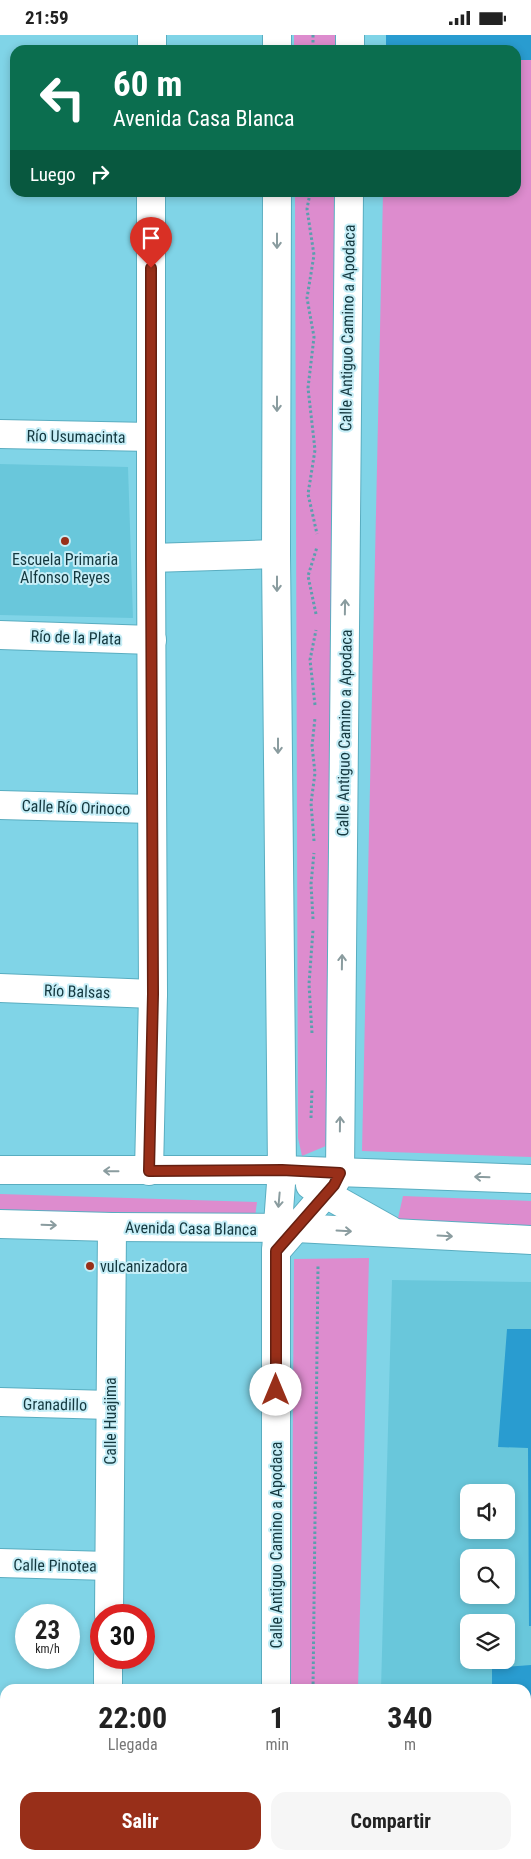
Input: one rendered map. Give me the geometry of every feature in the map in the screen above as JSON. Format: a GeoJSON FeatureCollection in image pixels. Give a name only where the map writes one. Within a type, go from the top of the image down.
{"type":"FeatureCollection","features":[{"type":"Feature","properties":{"kind":"street"},"geometry":{"type":"LineString","coordinates":[[149,1171],[153,994],[151,197]]}},
{"type":"Feature","properties":{"kind":"street","name":"Calle Antiguo Camino a Apodaca"},"geometry":{"type":"LineString","coordinates":[[276,1684],[283,1236],[276,554],[277,197]]}},
{"type":"Feature","properties":{"kind":"street","name":"Calle Antiguo Camino a Apodaca"},"geometry":{"type":"LineString","coordinates":[[333,1183],[349,197]]}},
{"type":"Feature","properties":{"kind":"street","name":"Río Usumacinta"},"geometry":{"type":"LineString","coordinates":[[0,434],[151,437]]}},
{"type":"Feature","properties":{"kind":"street"},"geometry":{"type":"LineString","coordinates":[[151,558],[276,554]]}},
{"type":"Feature","properties":{"kind":"street","name":"Río de la Plata"},"geometry":{"type":"LineString","coordinates":[[0,635],[152,640]]}},
{"type":"Feature","properties":{"kind":"street","name":"Calle Río Orinoco"},"geometry":{"type":"LineString","coordinates":[[0,805],[152,809]]}},
{"type":"Feature","properties":{"kind":"street","name":"Río Balsas"},"geometry":{"type":"LineString","coordinates":[[0,989],[153,994]]}},
{"type":"Feature","properties":{"kind":"street"},"geometry":{"type":"LineString","coordinates":[[0,1170],[282,1170],[333,1183],[531,1179]]}},
{"type":"Feature","properties":{"kind":"street"},"geometry":{"type":"LineString","coordinates":[[333,1183],[396,1234]]}},
{"type":"Feature","properties":{"kind":"street"},"geometry":{"type":"LineString","coordinates":[[283,1236],[333,1183]]}},
{"type":"Feature","properties":{"kind":"street","name":"Avenida Casa Blanca"},"geometry":{"type":"LineString","coordinates":[[0,1224],[112,1227],[283,1236],[396,1234],[531,1240]]}},
{"type":"Feature","properties":{"kind":"street","name":"Calle Huajima"},"geometry":{"type":"LineString","coordinates":[[109,1604],[112,1227]]}},
{"type":"Feature","properties":{"kind":"street","name":"Granadillo"},"geometry":{"type":"LineString","coordinates":[[0,1403],[110,1405]]}},
{"type":"Feature","properties":{"kind":"street","name":"Calle Pinotea"},"geometry":{"type":"LineString","coordinates":[[0,1563],[109,1566]]}},
{"type":"Feature","properties":{"kind":"street"},"geometry":{"type":"LineString","coordinates":[[108,1669],[108,1684]]}},
{"type":"Feature","properties":{"kind":"path"},"geometry":{"type":"LineString","coordinates":[[309,197],[306,209],[314,255],[307,298],[314,337],[308,389],[315,449],[308,494],[319,541],[308,576],[318,622],[310,660],[316,711],[312,746],[315,773],[311,803],[314,845],[311,884],[314,923],[309,984],[313,1042]]}},
{"type":"Feature","properties":{"kind":"path"},"geometry":{"type":"LineString","coordinates":[[312,1081],[312,1127]]}},
{"type":"Feature","properties":{"kind":"path"},"geometry":{"type":"LineString","coordinates":[[313,1684],[318,1266]]}},
{"type":"Feature","properties":{"kind":"shaded area"},"geometry":{"type":"Polygon","coordinates":[[[294,35],[339,35],[339,45],[294,45],[294,35]]]}},
{"type":"Feature","properties":{"kind":"shaded area"},"geometry":{"type":"Polygon","coordinates":[[[386,35],[531,35],[531,1157],[362,1151],[383,197],[521,197],[521,45],[386,45],[386,35]]]}},
{"type":"Feature","properties":{"kind":"shaded area"},"geometry":{"type":"Polygon","coordinates":[[[295,197],[341,197],[333,1143],[302,1156],[298,1138],[295,197]]]}},
{"type":"Feature","properties":{"kind":"shaded area","name":"Escuela Primaria Alfonso Reyes"},"geometry":{"type":"Polygon","coordinates":[[[0,464],[128,467],[133,618],[0,615],[0,464]]]}},
{"type":"Feature","properties":{"kind":"shaded area"},"geometry":{"type":"Polygon","coordinates":[[[0,1194],[257,1202],[255,1217],[0,1210],[0,1194]]]}},
{"type":"Feature","properties":{"kind":"shaded area"},"geometry":{"type":"Polygon","coordinates":[[[403,1196],[531,1201],[531,1231],[396,1227],[403,1196]]]}},
{"type":"Feature","properties":{"kind":"shaded area"},"geometry":{"type":"Polygon","coordinates":[[[369,1258],[358,1684],[291,1684],[294,1259],[369,1258]]]}},
{"type":"Feature","properties":{"kind":"shaded area"},"geometry":{"type":"Polygon","coordinates":[[[392,1280],[531,1282],[531,1684],[381,1684],[392,1280]]]}},
{"type":"Feature","properties":{"kind":"building"},"geometry":{"type":"Polygon","coordinates":[[[386,35],[531,35],[531,60],[521,60],[521,45],[386,45],[386,35]]]}},
{"type":"Feature","properties":{"kind":"building"},"geometry":{"type":"Polygon","coordinates":[[[507,1329],[531,1329],[531,1626],[529,1626],[528,1448],[498,1447],[507,1329]]]}},
{"type":"Feature","properties":{"kind":"building"},"geometry":{"type":"Polygon","coordinates":[[[531,1665],[531,1684],[492,1684],[492,1669],[515,1669],[515,1666],[531,1665]]]}},
{"type":"Feature","properties":{"kind":"place","name":"Escuela Primaria Alfonso Reyes"},"geometry":{"type":"Point","coordinates":[65,541]}},
{"type":"Feature","properties":{"kind":"place","name":"vulcanizadora"},"geometry":{"type":"Point","coordinates":[90,1266]}},
{"type":"Feature","properties":{"kind":"route"},"geometry":{"type":"LineString","coordinates":[[151,268],[153,994],[149,1171],[282,1170],[340,1173],[334,1185],[276,1251],[276,1390]]}}]}
